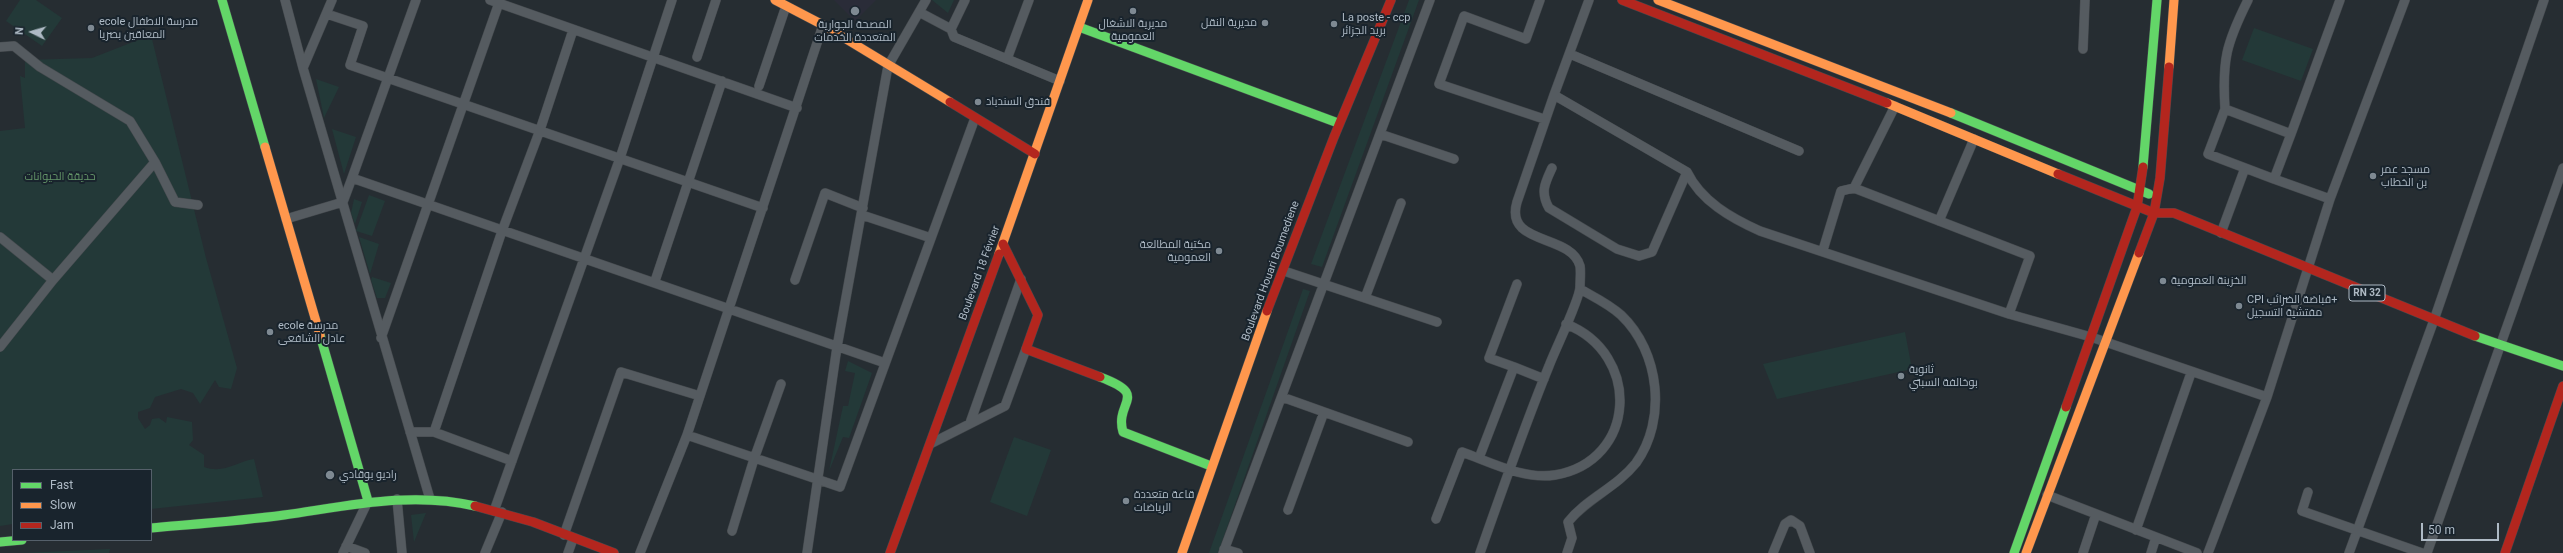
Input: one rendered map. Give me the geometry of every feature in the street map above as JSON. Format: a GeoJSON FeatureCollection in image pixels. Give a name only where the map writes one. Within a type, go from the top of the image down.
{"type":"FeatureCollection","features":[{"type":"Feature","properties":{"kind":"main road"},"geometry":{"type":"LineString","coordinates":[[222,0],[368,501]]}},
{"type":"Feature","properties":{"kind":"main road"},"geometry":{"type":"LineString","coordinates":[[774,0],[823,25],[1034,154]]}},
{"type":"Feature","properties":{"kind":"main road","name":"Boulevard 18 Février"},"geometry":{"type":"LineString","coordinates":[[890,553],[932,443],[1088,0]]}},
{"type":"Feature","properties":{"kind":"main road","name":"Boulevard Houari Boumediene"},"geometry":{"type":"LineString","coordinates":[[1182,553],[1211,466],[1338,124],[1391,0]]}},
{"type":"Feature","properties":{"kind":"main road"},"geometry":{"type":"LineString","coordinates":[[1622,0],[1895,106],[2137,207],[2154,213],[2174,213]]}},
{"type":"Feature","properties":{"kind":"main road"},"geometry":{"type":"LineString","coordinates":[[1658,0],[1990,128],[2141,190],[2157,198],[2174,213]]}},
{"type":"Feature","properties":{"kind":"main road"},"geometry":{"type":"LineString","coordinates":[[2014,553],[2137,207],[2141,190],[2157,0]]}},
{"type":"Feature","properties":{"kind":"main road"},"geometry":{"type":"LineString","coordinates":[[2026,553],[2154,213],[2157,198],[2174,0]]}},
{"type":"Feature","properties":{"kind":"main road"},"geometry":{"type":"LineString","coordinates":[[1079,28],[1338,124]]}},
{"type":"Feature","properties":{"kind":"main road","name":"RN 32"},"geometry":{"type":"LineString","coordinates":[[2174,213],[2500,346],[2562,362]]}},
{"type":"Feature","properties":{"kind":"main road"},"geometry":{"type":"LineString","coordinates":[[1003,244],[1038,315],[1026,349],[1122,385],[1128,392],[1129,399],[1122,422],[1123,432],[1211,466]]}},
{"type":"Feature","properties":{"kind":"main road"},"geometry":{"type":"LineString","coordinates":[[2505,553],[2563,386]]}},
{"type":"Feature","properties":{"kind":"main road"},"geometry":{"type":"LineString","coordinates":[[152,528],[292,514],[368,501],[430,499],[451,501],[498,512],[614,553]]}},
{"type":"Feature","properties":{"kind":"main road"},"geometry":{"type":"LineString","coordinates":[[0,542],[12,541]]}},
{"type":"Feature","properties":{"kind":"street"},"geometry":{"type":"LineString","coordinates":[[285,0],[303,68],[343,202],[381,338],[430,499]]}},
{"type":"Feature","properties":{"kind":"street"},"geometry":{"type":"LineString","coordinates":[[303,68],[332,0]]}},
{"type":"Feature","properties":{"kind":"street"},"geometry":{"type":"LineString","coordinates":[[343,202],[416,0]]}},
{"type":"Feature","properties":{"kind":"street"},"geometry":{"type":"LineString","coordinates":[[486,553],[512,460],[620,158],[672,0]]}},
{"type":"Feature","properties":{"kind":"street"},"geometry":{"type":"LineString","coordinates":[[697,57],[716,0]]}},
{"type":"Feature","properties":{"kind":"street"},"geometry":{"type":"LineString","coordinates":[[951,29],[965,0]]}},
{"type":"Feature","properties":{"kind":"street"},"geometry":{"type":"LineString","coordinates":[[1007,59],[1029,0]]}},
{"type":"Feature","properties":{"kind":"street"},"geometry":{"type":"LineString","coordinates":[[1238,553],[1224,551],[1430,0]]}},
{"type":"Feature","properties":{"kind":"street"},"geometry":{"type":"LineString","coordinates":[[1540,0],[1526,39],[1464,16],[1439,84],[1544,119]]}},
{"type":"Feature","properties":{"kind":"street"},"geometry":{"type":"LineString","coordinates":[[1480,553],[1510,468],[1580,290],[1580,266],[1576,259],[1567,250],[1522,228],[1515,215],[1517,202],[1544,119],[1570,54],[1589,0]]}},
{"type":"Feature","properties":{"kind":"street"},"geometry":{"type":"LineString","coordinates":[[2083,49],[2085,0]]}},
{"type":"Feature","properties":{"kind":"street"},"geometry":{"type":"LineString","coordinates":[[2248,0],[2226,52],[2223,77],[2225,109],[2208,154],[2330,199]]}},
{"type":"Feature","properties":{"kind":"street"},"geometry":{"type":"LineString","coordinates":[[2274,179],[2340,0]]}},
{"type":"Feature","properties":{"kind":"street"},"geometry":{"type":"LineString","coordinates":[[2208,553],[2267,397],[2330,199],[2405,0]]}},
{"type":"Feature","properties":{"kind":"street"},"geometry":{"type":"LineString","coordinates":[[2349,553],[2434,320],[2544,0]]}},
{"type":"Feature","properties":{"kind":"street"},"geometry":{"type":"LineString","coordinates":[[381,338],[430,203],[497,1],[573,30],[653,56],[797,108]]}},
{"type":"Feature","properties":{"kind":"street"},"geometry":{"type":"LineString","coordinates":[[807,553],[837,347],[863,212],[888,66],[919,12],[923,1]]}},
{"type":"Feature","properties":{"kind":"street"},"geometry":{"type":"LineString","coordinates":[[759,86],[786,6]]}},
{"type":"Feature","properties":{"kind":"street"},"geometry":{"type":"LineString","coordinates":[[919,12],[951,29],[954,37],[1060,81]]}},
{"type":"Feature","properties":{"kind":"street"},"geometry":{"type":"LineString","coordinates":[[327,14],[363,26],[350,64],[690,181],[763,208]]}},
{"type":"Feature","properties":{"kind":"street"},"geometry":{"type":"LineString","coordinates":[[640,553],[687,435],[797,108],[823,25]]}},
{"type":"Feature","properties":{"kind":"street"},"geometry":{"type":"LineString","coordinates":[[434,432],[502,231],[540,130],[573,30]]}},
{"type":"Feature","properties":{"kind":"street"},"geometry":{"type":"LineString","coordinates":[[0,47],[14,46],[40,67],[130,121],[155,162],[175,202],[198,205]]}},
{"type":"Feature","properties":{"kind":"street"},"geometry":{"type":"LineString","coordinates":[[1570,54],[1799,151]]}},
{"type":"Feature","properties":{"kind":"street"},"geometry":{"type":"LineString","coordinates":[[655,281],[690,181],[722,81]]}},
{"type":"Feature","properties":{"kind":"street"},"geometry":{"type":"LineString","coordinates":[[1554,95],[1687,172],[1692,182],[1704,196],[1740,222],[1760,231],[1823,250],[2009,314],[2090,337],[2191,373],[2267,397]]}},
{"type":"Feature","properties":{"kind":"street"},"geometry":{"type":"LineString","coordinates":[[1854,188],[1895,106]]}},
{"type":"Feature","properties":{"kind":"street"},"geometry":{"type":"LineString","coordinates":[[2225,109],[2291,134]]}},
{"type":"Feature","properties":{"kind":"street"},"geometry":{"type":"LineString","coordinates":[[687,435],[818,481],[840,487],[975,118]]}},
{"type":"Feature","properties":{"kind":"street"},"geometry":{"type":"LineString","coordinates":[[1380,134],[1454,159]]}},
{"type":"Feature","properties":{"kind":"street"},"geometry":{"type":"LineString","coordinates":[[1939,221],[1974,139]]}},
{"type":"Feature","properties":{"kind":"street"},"geometry":{"type":"LineString","coordinates":[[0,347],[53,280],[155,162]]}},
{"type":"Feature","properties":{"kind":"street"},"geometry":{"type":"LineString","coordinates":[[1552,168],[1544,185],[1543,197],[1549,208],[1617,249],[1639,256],[1652,252],[1687,172]]}},
{"type":"Feature","properties":{"kind":"street"},"geometry":{"type":"LineString","coordinates":[[2221,233],[2245,168]]}},
{"type":"Feature","properties":{"kind":"street"},"geometry":{"type":"LineString","coordinates":[[2427,553],[2563,168]]}},
{"type":"Feature","properties":{"kind":"street"},"geometry":{"type":"LineString","coordinates":[[352,178],[430,203],[502,231],[655,281],[885,363]]}},
{"type":"Feature","properties":{"kind":"street"},"geometry":{"type":"LineString","coordinates":[[1823,250],[1841,191],[1854,188],[2030,256],[2009,314]]}},
{"type":"Feature","properties":{"kind":"street"},"geometry":{"type":"LineString","coordinates":[[795,280],[825,193],[863,212],[931,238]]}},
{"type":"Feature","properties":{"kind":"street"},"geometry":{"type":"LineString","coordinates":[[286,218],[343,202]]}},
{"type":"Feature","properties":{"kind":"street"},"geometry":{"type":"LineString","coordinates":[[1365,298],[1401,203]]}},
{"type":"Feature","properties":{"kind":"street"},"geometry":{"type":"LineString","coordinates":[[0,237],[53,280]]}},
{"type":"Feature","properties":{"kind":"street"},"geometry":{"type":"LineString","coordinates":[[1284,271],[1437,322]]}},
{"type":"Feature","properties":{"kind":"street"},"geometry":{"type":"LineString","coordinates":[[970,423],[1021,279]]}},
{"type":"Feature","properties":{"kind":"street"},"geometry":{"type":"LineString","coordinates":[[1517,284],[1489,358],[1544,379]]}},
{"type":"Feature","properties":{"kind":"street"},"geometry":{"type":"LineString","coordinates":[[1567,553],[1572,538],[1568,522],[1578,510],[1615,485],[1635,463],[1644,450],[1652,431],[1657,396],[1649,360],[1633,329],[1610,306],[1580,290]]}},
{"type":"Feature","properties":{"kind":"street"},"geometry":{"type":"LineString","coordinates":[[1436,519],[1462,452],[1510,468],[1538,475],[1567,472],[1596,454],[1615,426],[1620,403],[1615,369],[1596,341],[1587,334],[1566,324]]}},
{"type":"Feature","properties":{"kind":"street"},"geometry":{"type":"LineString","coordinates":[[932,443],[1005,406],[1026,349]]}},
{"type":"Feature","properties":{"kind":"street"},"geometry":{"type":"LineString","coordinates":[[1479,458],[1514,367]]}},
{"type":"Feature","properties":{"kind":"street"},"geometry":{"type":"LineString","coordinates":[[564,535],[621,372],[700,396]]}},
{"type":"Feature","properties":{"kind":"street"},"geometry":{"type":"LineString","coordinates":[[2136,530],[2191,373]]}},
{"type":"Feature","properties":{"kind":"street"},"geometry":{"type":"LineString","coordinates":[[732,531],[754,459],[781,384]]}},
{"type":"Feature","properties":{"kind":"street"},"geometry":{"type":"LineString","coordinates":[[1282,397],[1408,442]]}},
{"type":"Feature","properties":{"kind":"street"},"geometry":{"type":"LineString","coordinates":[[1288,510],[1324,412]]}},
{"type":"Feature","properties":{"kind":"street"},"geometry":{"type":"LineString","coordinates":[[410,432],[434,432],[512,460]]}},
{"type":"Feature","properties":{"kind":"street"},"geometry":{"type":"LineString","coordinates":[[2308,492],[2302,511],[2422,553]]}},
{"type":"Feature","properties":{"kind":"street"},"geometry":{"type":"LineString","coordinates":[[2047,495],[2197,553]]}},
{"type":"Feature","properties":{"kind":"street"},"geometry":{"type":"LineString","coordinates":[[397,499],[402,553]]}},
{"type":"Feature","properties":{"kind":"street"},"geometry":{"type":"LineString","coordinates":[[365,553],[345,550],[368,501]]}},
{"type":"Feature","properties":{"kind":"street"},"geometry":{"type":"LineString","coordinates":[[2083,553],[2096,514]]}},
{"type":"Feature","properties":{"kind":"street"},"geometry":{"type":"LineString","coordinates":[[1773,553],[1785,524],[1791,520],[1800,526],[1810,553]]}},
{"type":"Feature","properties":{"kind":"street"},"geometry":{"type":"LineString","coordinates":[[2151,553],[2156,537]]}},
{"type":"Feature","properties":{"kind":"street"},"geometry":{"type":"LineString","coordinates":[[568,553],[573,539]]}},
{"type":"Feature","properties":{"kind":"shaded area","name":"المصحة الجوارية المتعددة الخدمات"},"geometry":{"type":"Polygon","coordinates":[[[834,0],[876,0],[855,21],[834,0]]]}},
{"type":"Feature","properties":{"kind":"green space"},"geometry":{"type":"Polygon","coordinates":[[[20,0],[36,0],[62,18],[42,46],[6,21],[20,0]]]}},
{"type":"Feature","properties":{"kind":"green space"},"geometry":{"type":"Polygon","coordinates":[[[932,0],[954,0],[948,13],[932,0]]]}},
{"type":"Feature","properties":{"kind":"green space"},"geometry":{"type":"Polygon","coordinates":[[[1409,0],[1419,0],[1322,267],[1311,264],[1409,0]]]}},
{"type":"Feature","properties":{"kind":"green space"},"geometry":{"type":"Polygon","coordinates":[[[2254,28],[2313,49],[2301,81],[2242,60],[2254,28]]]}},
{"type":"Feature","properties":{"kind":"green space","name":"حديقة الحيوانات"},"geometry":{"type":"Polygon","coordinates":[[[151,35],[206,258],[237,368],[231,389],[219,387],[215,380],[200,404],[193,393],[181,389],[155,397],[150,408],[138,412],[138,418],[145,429],[150,425],[152,419],[159,418],[166,423],[167,417],[192,422],[193,440],[189,445],[204,455],[204,467],[218,469],[230,467],[254,459],[263,497],[152,509],[152,469],[12,469],[12,524],[0,526],[0,131],[25,128],[20,76],[25,78],[25,60],[92,58],[151,35]]]}},
{"type":"Feature","properties":{"kind":"green space"},"geometry":{"type":"Polygon","coordinates":[[[316,79],[339,87],[324,118],[316,79]]]}},
{"type":"Feature","properties":{"kind":"green space"},"geometry":{"type":"Polygon","coordinates":[[[332,129],[356,137],[344,174],[332,129]]]}},
{"type":"Feature","properties":{"kind":"green space"},"geometry":{"type":"Polygon","coordinates":[[[369,195],[385,201],[372,236],[356,231],[369,195]]]}},
{"type":"Feature","properties":{"kind":"green space"},"geometry":{"type":"Polygon","coordinates":[[[354,199],[362,202],[355,224],[351,213],[354,199]]]}},
{"type":"Feature","properties":{"kind":"green space"},"geometry":{"type":"Polygon","coordinates":[[[359,237],[379,244],[370,274],[359,237]]]}},
{"type":"Feature","properties":{"kind":"green space"},"geometry":{"type":"Polygon","coordinates":[[[372,277],[391,283],[385,298],[377,298],[371,280],[372,277]]]}},
{"type":"Feature","properties":{"kind":"green space"},"geometry":{"type":"Polygon","coordinates":[[[1303,289],[1310,291],[1218,553],[1209,553],[1303,289]]]}},
{"type":"Feature","properties":{"kind":"green space"},"geometry":{"type":"Polygon","coordinates":[[[1905,332],[1912,369],[1777,399],[1763,364],[1905,332]]]}},
{"type":"Feature","properties":{"kind":"green space"},"geometry":{"type":"Polygon","coordinates":[[[848,361],[872,373],[849,438],[843,437],[829,471],[843,406],[848,406],[855,373],[845,371],[848,361]]]}},
{"type":"Feature","properties":{"kind":"green space"},"geometry":{"type":"Polygon","coordinates":[[[1014,437],[1051,450],[1027,516],[990,502],[1014,437]]]}},
{"type":"Feature","properties":{"kind":"green space"},"geometry":{"type":"Polygon","coordinates":[[[426,513],[414,542],[411,515],[426,513]]]}},
{"type":"Feature","properties":{"kind":"green space"},"geometry":{"type":"Polygon","coordinates":[[[110,549],[109,553],[22,553],[110,549]]]}},
{"type":"Feature","properties":{"kind":"traffic: fast"},"geometry":{"type":"LineString","coordinates":[[222,0],[265,147]]}},
{"type":"Feature","properties":{"kind":"traffic: fast"},"geometry":{"type":"LineString","coordinates":[[2143,167],[2157,0]]}},
{"type":"Feature","properties":{"kind":"traffic: fast"},"geometry":{"type":"LineString","coordinates":[[1079,27],[1338,123]]}},
{"type":"Feature","properties":{"kind":"traffic: fast"},"geometry":{"type":"LineString","coordinates":[[1951,113],[2149,194]]}},
{"type":"Feature","properties":{"kind":"traffic: fast"},"geometry":{"type":"LineString","coordinates":[[320,335],[368,501]]}},
{"type":"Feature","properties":{"kind":"traffic: fast"},"geometry":{"type":"LineString","coordinates":[[2475,336],[2563,366]]}},
{"type":"Feature","properties":{"kind":"traffic: fast"},"geometry":{"type":"LineString","coordinates":[[1100,377],[1124,389],[1127,395],[1122,422],[1123,432],[1211,466]]}},
{"type":"Feature","properties":{"kind":"traffic: fast"},"geometry":{"type":"LineString","coordinates":[[2014,553],[2066,407]]}},
{"type":"Feature","properties":{"kind":"traffic: fast"},"geometry":{"type":"LineString","coordinates":[[152,528],[251,519],[356,504],[403,500],[427,500],[475,506]]}},
{"type":"Feature","properties":{"kind":"traffic: fast"},"geometry":{"type":"LineString","coordinates":[[0,542],[12,541]]}},
{"type":"Feature","properties":{"kind":"traffic: slow"},"geometry":{"type":"LineString","coordinates":[[775,0],[823,25],[950,102]]}},
{"type":"Feature","properties":{"kind":"traffic: slow"},"geometry":{"type":"LineString","coordinates":[[999,254],[1088,0]]}},
{"type":"Feature","properties":{"kind":"traffic: slow"},"geometry":{"type":"LineString","coordinates":[[1658,0],[1951,113]]}},
{"type":"Feature","properties":{"kind":"traffic: slow"},"geometry":{"type":"LineString","coordinates":[[2169,67],[2174,0]]}},
{"type":"Feature","properties":{"kind":"traffic: slow"},"geometry":{"type":"LineString","coordinates":[[1887,103],[2058,174]]}},
{"type":"Feature","properties":{"kind":"traffic: slow"},"geometry":{"type":"LineString","coordinates":[[265,147],[320,335]]}},
{"type":"Feature","properties":{"kind":"traffic: slow"},"geometry":{"type":"LineString","coordinates":[[2026,553],[2139,253]]}},
{"type":"Feature","properties":{"kind":"traffic: slow"},"geometry":{"type":"LineString","coordinates":[[1182,553],[1267,311]]}},
{"type":"Feature","properties":{"kind":"traffic: jam"},"geometry":{"type":"LineString","coordinates":[[1267,311],[1334,137],[1391,0]]}},
{"type":"Feature","properties":{"kind":"traffic: jam"},"geometry":{"type":"LineString","coordinates":[[1622,0],[1887,103]]}},
{"type":"Feature","properties":{"kind":"traffic: jam"},"geometry":{"type":"LineString","coordinates":[[2139,253],[2154,213],[2160,178],[2169,67]]}},
{"type":"Feature","properties":{"kind":"traffic: jam"},"geometry":{"type":"LineString","coordinates":[[950,102],[1035,154]]}},
{"type":"Feature","properties":{"kind":"traffic: jam"},"geometry":{"type":"LineString","coordinates":[[2066,407],[2137,207],[2143,167]]}},
{"type":"Feature","properties":{"kind":"traffic: jam"},"geometry":{"type":"LineString","coordinates":[[2058,174],[2154,213],[2174,213]]}},
{"type":"Feature","properties":{"kind":"traffic: jam"},"geometry":{"type":"LineString","coordinates":[[2174,213],[2475,336]]}},
{"type":"Feature","properties":{"kind":"traffic: jam"},"geometry":{"type":"LineString","coordinates":[[1003,244],[1038,315],[1026,349],[1100,377]]}},
{"type":"Feature","properties":{"kind":"traffic: jam"},"geometry":{"type":"LineString","coordinates":[[890,553],[999,254]]}},
{"type":"Feature","properties":{"kind":"traffic: jam"},"geometry":{"type":"LineString","coordinates":[[2505,553],[2563,386]]}},
{"type":"Feature","properties":{"kind":"traffic: jam"},"geometry":{"type":"LineString","coordinates":[[475,506],[533,522],[614,553]]}},
{"type":"Feature","properties":{"kind":"place","name":"المصحة الجوارية المتعددة الخدمات"},"geometry":{"type":"Point","coordinates":[855,11]}},
{"type":"Feature","properties":{"kind":"place","name":"مديرية الاشغال العمومية"},"geometry":{"type":"Point","coordinates":[1133,11]}},
{"type":"Feature","properties":{"kind":"place","name":"مديرية النقل"},"geometry":{"type":"Point","coordinates":[1265,23]}},
{"type":"Feature","properties":{"kind":"place","name":"La poste - ccp بريد الجزائر"},"geometry":{"type":"Point","coordinates":[1334,24]}},
{"type":"Feature","properties":{"kind":"place","name":"ecole مدرسة الاطفال المعاقين بصريا"},"geometry":{"type":"Point","coordinates":[91,28]}},
{"type":"Feature","properties":{"kind":"place","name":"فندق السندباد"},"geometry":{"type":"Point","coordinates":[978,102]}},
{"type":"Feature","properties":{"kind":"place","name":"مسجد عمر بن الخطاب"},"geometry":{"type":"Point","coordinates":[2373,176]}},
{"type":"Feature","properties":{"kind":"place","name":"مكتبة المطالعة العمومية"},"geometry":{"type":"Point","coordinates":[1219,251]}},
{"type":"Feature","properties":{"kind":"place","name":"الخزينة العمومية"},"geometry":{"type":"Point","coordinates":[2163,281]}},
{"type":"Feature","properties":{"kind":"place","name":"CPI قباضة الضرائب+ مفتشية التسجيل"},"geometry":{"type":"Point","coordinates":[2239,306]}},
{"type":"Feature","properties":{"kind":"place","name":"ecole مدرسة عادل الشافعى"},"geometry":{"type":"Point","coordinates":[270,332]}},
{"type":"Feature","properties":{"kind":"place","name":"ثانوية بوخالفة السبتي"},"geometry":{"type":"Point","coordinates":[1901,376]}},
{"type":"Feature","properties":{"kind":"place","name":"راديو بوقادي"},"geometry":{"type":"Point","coordinates":[330,475]}},
{"type":"Feature","properties":{"kind":"place","name":"قاعة متعددة الرياضات"},"geometry":{"type":"Point","coordinates":[1126,501]}}]}
